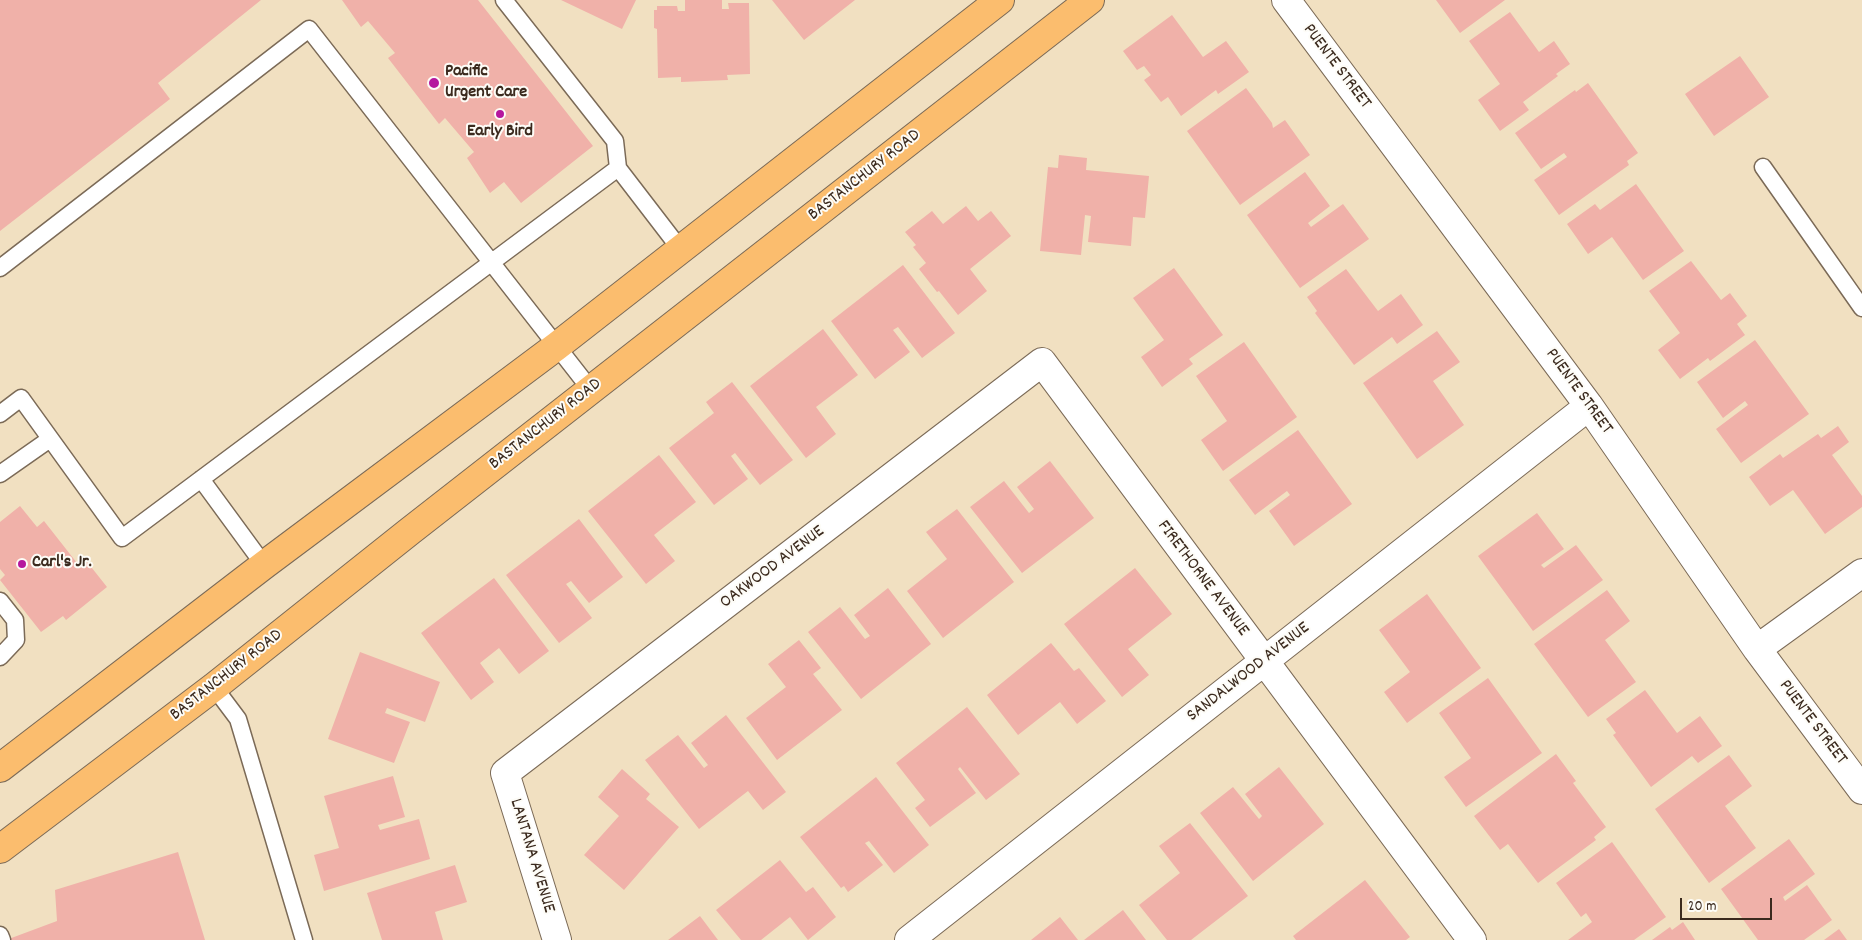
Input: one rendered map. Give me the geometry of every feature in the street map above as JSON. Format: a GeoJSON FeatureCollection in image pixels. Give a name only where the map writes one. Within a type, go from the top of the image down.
{"type":"FeatureCollection","features":[{"type":"Feature","properties":{"kind":"main road"},"geometry":{"type":"LineString","coordinates":[[0,768],[264,565],[557,346],[1000,0]]}},
{"type":"Feature","properties":{"kind":"main road","name":"BASTANCHURY ROAD"},"geometry":{"type":"LineString","coordinates":[[0,849],[214,687],[1090,0]]}},
{"type":"Feature","properties":{"kind":"street","name":"PUENTE STREET"},"geometry":{"type":"LineString","coordinates":[[1286,0],[1589,406],[1757,650],[1862,790]]}},
{"type":"Feature","properties":{"kind":"street","name":"FIRETHORNE AVENUE"},"geometry":{"type":"LineString","coordinates":[[1042,362],[1472,940]]}},
{"type":"Feature","properties":{"kind":"street","name":"OAKWOOD AVENUE"},"geometry":{"type":"LineString","coordinates":[[505,773],[1042,362]]}},
{"type":"Feature","properties":{"kind":"street","name":"SANDALWOOD AVENUE"},"geometry":{"type":"LineString","coordinates":[[909,940],[1589,406]]}},
{"type":"Feature","properties":{"kind":"street"},"geometry":{"type":"LineString","coordinates":[[1757,650],[1862,573]]}},
{"type":"Feature","properties":{"kind":"street","name":"LANTANA AVENUE"},"geometry":{"type":"LineString","coordinates":[[505,773],[557,940]]}},
{"type":"Feature","properties":{"kind":"lane"},"geometry":{"type":"LineString","coordinates":[[504,0],[615,141],[618,168],[681,250]]}},
{"type":"Feature","properties":{"kind":"lane"},"geometry":{"type":"LineString","coordinates":[[0,268],[309,29],[591,390]]}},
{"type":"Feature","properties":{"kind":"lane"},"geometry":{"type":"LineString","coordinates":[[1764,167],[1862,308]]}},
{"type":"Feature","properties":{"kind":"lane"},"geometry":{"type":"LineString","coordinates":[[0,414],[20,398],[122,538],[618,168]]}},
{"type":"Feature","properties":{"kind":"lane"},"geometry":{"type":"LineString","coordinates":[[0,474],[50,439]]}},
{"type":"Feature","properties":{"kind":"lane"},"geometry":{"type":"LineString","coordinates":[[201,479],[264,565]]}},
{"type":"Feature","properties":{"kind":"lane"},"geometry":{"type":"LineString","coordinates":[[0,601],[14,620],[16,640],[0,657]]}},
{"type":"Feature","properties":{"kind":"lane"},"geometry":{"type":"LineString","coordinates":[[214,687],[238,719],[304,940]]}},
{"type":"Feature","properties":{"kind":"lane"},"geometry":{"type":"LineString","coordinates":[[0,935],[2,940]]}},
{"type":"Feature","properties":{"kind":"building"},"geometry":{"type":"Polygon","coordinates":[[[0,0],[261,0],[158,83],[170,99],[0,231],[0,0]]]}},
{"type":"Feature","properties":{"kind":"building"},"geometry":{"type":"Polygon","coordinates":[[[342,0],[478,0],[593,146],[521,203],[504,182],[490,193],[467,158],[474,152],[445,118],[439,124],[388,58],[395,53],[368,21],[361,27],[342,0]]]}},
{"type":"Feature","properties":{"kind":"building"},"geometry":{"type":"Polygon","coordinates":[[[561,0],[636,0],[622,29],[561,0]]]}},
{"type":"Feature","properties":{"kind":"building"},"geometry":{"type":"Polygon","coordinates":[[[685,0],[722,0],[722,9],[729,9],[728,3],[749,3],[750,74],[727,75],[728,80],[681,82],[681,77],[658,78],[657,29],[654,28],[654,10],[657,10],[657,6],[677,6],[678,11],[685,11],[685,0]]]}},
{"type":"Feature","properties":{"kind":"building"},"geometry":{"type":"Polygon","coordinates":[[[772,0],[855,0],[804,40],[772,0]]]}},
{"type":"Feature","properties":{"kind":"building"},"geometry":{"type":"Polygon","coordinates":[[[1436,0],[1505,0],[1460,33],[1436,0]]]}},
{"type":"Feature","properties":{"kind":"building"},"geometry":{"type":"Polygon","coordinates":[[[1510,12],[1539,52],[1554,41],[1570,64],[1556,74],[1558,76],[1523,102],[1529,110],[1500,131],[1478,100],[1500,84],[1469,41],[1510,12]]]}},
{"type":"Feature","properties":{"kind":"building"},"geometry":{"type":"Polygon","coordinates":[[[1172,15],[1203,57],[1226,41],[1249,72],[1218,94],[1216,90],[1181,116],[1168,97],[1161,102],[1144,80],[1151,75],[1144,66],[1137,70],[1123,51],[1172,15]]]}},
{"type":"Feature","properties":{"kind":"building"},"geometry":{"type":"Polygon","coordinates":[[[1740,56],[1769,97],[1714,136],[1685,94],[1740,56]]]}},
{"type":"Feature","properties":{"kind":"building"},"geometry":{"type":"Polygon","coordinates":[[[1588,83],[1638,153],[1627,161],[1629,165],[1559,215],[1534,180],[1567,157],[1564,153],[1541,169],[1515,133],[1575,90],[1576,92],[1588,83]]]}},
{"type":"Feature","properties":{"kind":"building"},"geometry":{"type":"Polygon","coordinates":[[[1246,88],[1272,123],[1273,128],[1285,120],[1310,155],[1240,205],[1187,131],[1246,88]]]}},
{"type":"Feature","properties":{"kind":"building"},"geometry":{"type":"Polygon","coordinates":[[[1059,155],[1087,158],[1086,170],[1149,176],[1145,218],[1133,217],[1131,246],[1088,242],[1091,216],[1085,215],[1081,255],[1040,251],[1048,167],[1058,168],[1059,155]]]}},
{"type":"Feature","properties":{"kind":"building"},"geometry":{"type":"Polygon","coordinates":[[[1305,172],[1330,206],[1308,223],[1311,227],[1343,204],[1369,239],[1300,288],[1247,215],[1305,172]]]}},
{"type":"Feature","properties":{"kind":"building"},"geometry":{"type":"Polygon","coordinates":[[[1636,184],[1684,251],[1643,280],[1612,237],[1588,254],[1567,224],[1595,204],[1600,210],[1636,184]]]}},
{"type":"Feature","properties":{"kind":"building"},"geometry":{"type":"Polygon","coordinates":[[[966,206],[978,221],[991,211],[1011,236],[970,269],[987,291],[958,315],[919,269],[926,263],[913,247],[916,245],[905,232],[932,211],[943,224],[966,206]]]}},
{"type":"Feature","properties":{"kind":"building"},"geometry":{"type":"Polygon","coordinates":[[[1691,261],[1721,300],[1730,293],[1747,316],[1737,324],[1745,335],[1710,361],[1708,358],[1680,379],[1658,350],[1680,333],[1649,291],[1691,261]]]}},
{"type":"Feature","properties":{"kind":"building"},"geometry":{"type":"Polygon","coordinates":[[[903,265],[955,333],[922,358],[898,327],[893,330],[910,352],[875,379],[831,321],[903,265]]]}},
{"type":"Feature","properties":{"kind":"building"},"geometry":{"type":"Polygon","coordinates":[[[1174,268],[1223,335],[1189,359],[1193,364],[1162,387],[1141,357],[1164,340],[1133,298],[1174,268]]]}},
{"type":"Feature","properties":{"kind":"building"},"geometry":{"type":"Polygon","coordinates":[[[1346,269],[1378,311],[1401,294],[1423,325],[1397,344],[1392,337],[1354,365],[1315,313],[1317,311],[1307,297],[1346,269]]]}},
{"type":"Feature","properties":{"kind":"building"},"geometry":{"type":"Polygon","coordinates":[[[823,329],[858,375],[816,407],[836,434],[806,458],[750,386],[823,329]]]}},
{"type":"Feature","properties":{"kind":"building"},"geometry":{"type":"Polygon","coordinates":[[[1437,331],[1460,362],[1433,381],[1464,425],[1417,459],[1363,383],[1437,331]]]}},
{"type":"Feature","properties":{"kind":"building"},"geometry":{"type":"Polygon","coordinates":[[[1755,340],[1809,414],[1741,463],[1716,429],[1748,405],[1745,401],[1723,418],[1697,382],[1755,340]]]}},
{"type":"Feature","properties":{"kind":"building"},"geometry":{"type":"Polygon","coordinates":[[[1244,342],[1297,417],[1223,471],[1201,440],[1227,421],[1196,376],[1244,342]]]}},
{"type":"Feature","properties":{"kind":"building"},"geometry":{"type":"Polygon","coordinates":[[[732,382],[793,460],[760,485],[735,453],[731,456],[748,479],[714,505],[669,448],[714,413],[706,402],[732,382]]]}},
{"type":"Feature","properties":{"kind":"building"},"geometry":{"type":"Polygon","coordinates":[[[1838,426],[1849,442],[1832,455],[1862,496],[1862,507],[1825,534],[1793,490],[1770,506],[1749,477],[1780,454],[1783,458],[1818,434],[1821,438],[1838,426]]]}},
{"type":"Feature","properties":{"kind":"building"},"geometry":{"type":"Polygon","coordinates":[[[1298,430],[1352,504],[1294,546],[1269,511],[1290,495],[1287,491],[1255,515],[1229,480],[1298,430]]]}},
{"type":"Feature","properties":{"kind":"building"},"geometry":{"type":"Polygon","coordinates":[[[659,455],[696,502],[654,535],[675,561],[646,584],[588,511],[659,455]]]}},
{"type":"Feature","properties":{"kind":"building"},"geometry":{"type":"Polygon","coordinates":[[[1050,461],[1094,518],[1022,573],[970,507],[1004,481],[1029,513],[1034,509],[1017,487],[1050,461]]]}},
{"type":"Feature","properties":{"kind":"building"},"geometry":{"type":"Polygon","coordinates":[[[20,506],[37,527],[44,521],[77,563],[84,558],[107,587],[66,620],[63,616],[41,632],[0,580],[5,575],[0,569],[0,522],[20,506]]]}},
{"type":"Feature","properties":{"kind":"building"},"geometry":{"type":"Polygon","coordinates":[[[957,509],[1014,582],[943,638],[907,591],[947,559],[926,532],[957,509]]]}},
{"type":"Feature","properties":{"kind":"building"},"geometry":{"type":"Polygon","coordinates":[[[1537,513],[1564,549],[1541,565],[1544,568],[1576,545],[1603,580],[1533,631],[1478,556],[1537,513]]]}},
{"type":"Feature","properties":{"kind":"building"},"geometry":{"type":"Polygon","coordinates":[[[579,519],[623,577],[589,603],[571,581],[566,584],[592,618],[559,643],[506,575],[579,519]]]}},
{"type":"Feature","properties":{"kind":"building"},"geometry":{"type":"Polygon","coordinates":[[[1135,568],[1172,614],[1128,649],[1149,675],[1122,697],[1064,624],[1135,568]]]}},
{"type":"Feature","properties":{"kind":"building"},"geometry":{"type":"Polygon","coordinates":[[[494,578],[549,651],[519,674],[499,648],[480,663],[494,682],[471,700],[421,633],[494,578]]]}},
{"type":"Feature","properties":{"kind":"building"},"geometry":{"type":"Polygon","coordinates":[[[888,588],[931,644],[861,699],[808,632],[840,607],[865,639],[870,636],[854,615],[888,588]]]}},
{"type":"Feature","properties":{"kind":"building"},"geometry":{"type":"Polygon","coordinates":[[[1607,590],[1630,621],[1605,640],[1636,682],[1588,717],[1534,644],[1607,590]]]}},
{"type":"Feature","properties":{"kind":"building"},"geometry":{"type":"Polygon","coordinates":[[[1427,594],[1481,668],[1407,723],[1384,692],[1410,672],[1379,630],[1427,594]]]}},
{"type":"Feature","properties":{"kind":"building"},"geometry":{"type":"Polygon","coordinates":[[[799,640],[821,668],[813,674],[842,710],[777,760],[746,718],[786,687],[768,664],[799,640]]]}},
{"type":"Feature","properties":{"kind":"building"},"geometry":{"type":"Polygon","coordinates":[[[1051,643],[1074,671],[1079,668],[1106,701],[1077,724],[1060,702],[1018,735],[987,695],[1051,643]]]}},
{"type":"Feature","properties":{"kind":"building"},"geometry":{"type":"Polygon","coordinates":[[[360,652],[440,682],[425,722],[387,708],[385,713],[410,722],[394,763],[328,739],[360,652]]]}},
{"type":"Feature","properties":{"kind":"building"},"geometry":{"type":"Polygon","coordinates":[[[1488,678],[1542,753],[1466,807],[1444,777],[1471,758],[1439,713],[1488,678]]]}},
{"type":"Feature","properties":{"kind":"building"},"geometry":{"type":"Polygon","coordinates":[[[1645,690],[1677,733],[1700,716],[1722,746],[1698,763],[1692,756],[1651,787],[1613,735],[1616,733],[1606,719],[1645,690]]]}},
{"type":"Feature","properties":{"kind":"building"},"geometry":{"type":"Polygon","coordinates":[[[967,707],[1020,774],[986,800],[960,767],[958,769],[976,793],[930,827],[915,808],[925,800],[896,763],[967,707]]]}},
{"type":"Feature","properties":{"kind":"building"},"geometry":{"type":"Polygon","coordinates":[[[726,715],[786,792],[763,810],[748,791],[699,829],[645,760],[678,735],[704,768],[708,765],[691,743],[726,715]]]}},
{"type":"Feature","properties":{"kind":"building"},"geometry":{"type":"Polygon","coordinates":[[[1556,754],[1576,781],[1573,783],[1606,827],[1594,837],[1596,840],[1538,883],[1508,844],[1500,850],[1474,816],[1556,754]]]}},
{"type":"Feature","properties":{"kind":"building"},"geometry":{"type":"Polygon","coordinates":[[[1729,755],[1752,786],[1725,806],[1756,848],[1709,883],[1655,809],[1729,755]]]}},
{"type":"Feature","properties":{"kind":"building"},"geometry":{"type":"Polygon","coordinates":[[[1279,767],[1324,824],[1253,881],[1200,813],[1233,787],[1259,819],[1262,816],[1245,794],[1279,767]]]}},
{"type":"Feature","properties":{"kind":"building"},"geometry":{"type":"Polygon","coordinates":[[[622,769],[650,794],[646,799],[679,827],[624,890],[584,855],[619,816],[598,797],[622,769]]]}},
{"type":"Feature","properties":{"kind":"building"},"geometry":{"type":"Polygon","coordinates":[[[393,776],[405,817],[378,825],[380,830],[419,819],[430,859],[324,891],[314,855],[339,848],[324,796],[393,776]]]}},
{"type":"Feature","properties":{"kind":"building"},"geometry":{"type":"Polygon","coordinates":[[[876,777],[929,845],[894,873],[869,841],[865,843],[883,865],[848,892],[844,886],[841,888],[800,837],[876,777]]]}},
{"type":"Feature","properties":{"kind":"building"},"geometry":{"type":"Polygon","coordinates":[[[1190,823],[1248,896],[1191,940],[1167,940],[1139,905],[1180,873],[1159,846],[1190,823]]]}},
{"type":"Feature","properties":{"kind":"building"},"geometry":{"type":"Polygon","coordinates":[[[1789,839],[1815,874],[1783,897],[1785,901],[1807,885],[1832,920],[1804,940],[1758,940],[1721,889],[1789,839]]]}},
{"type":"Feature","properties":{"kind":"building"},"geometry":{"type":"Polygon","coordinates":[[[1612,842],[1666,917],[1634,940],[1568,940],[1592,922],[1586,913],[1581,917],[1556,883],[1612,842]]]}},
{"type":"Feature","properties":{"kind":"building"},"geometry":{"type":"Polygon","coordinates":[[[178,852],[205,940],[6,940],[57,921],[55,890],[178,852]]]}},
{"type":"Feature","properties":{"kind":"building"},"geometry":{"type":"Polygon","coordinates":[[[780,860],[806,892],[813,887],[836,917],[808,940],[790,917],[761,940],[741,940],[716,910],[780,860]]]}},
{"type":"Feature","properties":{"kind":"building"},"geometry":{"type":"Polygon","coordinates":[[[455,865],[467,902],[435,912],[443,940],[382,940],[367,893],[455,865]]]}},
{"type":"Feature","properties":{"kind":"building"},"geometry":{"type":"Polygon","coordinates":[[[1365,880],[1410,937],[1406,940],[1296,940],[1293,936],[1365,880]]]}},
{"type":"Feature","properties":{"kind":"building"},"geometry":{"type":"Polygon","coordinates":[[[1123,910],[1146,940],[1084,940],[1123,910]]]}},
{"type":"Feature","properties":{"kind":"building"},"geometry":{"type":"Polygon","coordinates":[[[700,916],[718,940],[668,940],[700,916]]]}},
{"type":"Feature","properties":{"kind":"building"},"geometry":{"type":"Polygon","coordinates":[[[1060,917],[1078,940],[1031,940],[1060,917]]]}},
{"type":"Feature","properties":{"kind":"building"},"geometry":{"type":"Polygon","coordinates":[[[1683,922],[1695,940],[1652,940],[1670,927],[1672,930],[1683,922]]]}},
{"type":"Feature","properties":{"kind":"building"},"geometry":{"type":"Polygon","coordinates":[[[1839,929],[1847,940],[1824,940],[1839,929]]]}},
{"type":"Feature","properties":{"kind":"place","name":"Pacific Urgent Care"},"geometry":{"type":"Point","coordinates":[434,83]}},
{"type":"Feature","properties":{"kind":"place","name":"Early Bird"},"geometry":{"type":"Point","coordinates":[500,114]}},
{"type":"Feature","properties":{"kind":"place","name":"Carl's Jr."},"geometry":{"type":"Point","coordinates":[22,564]}}]}
